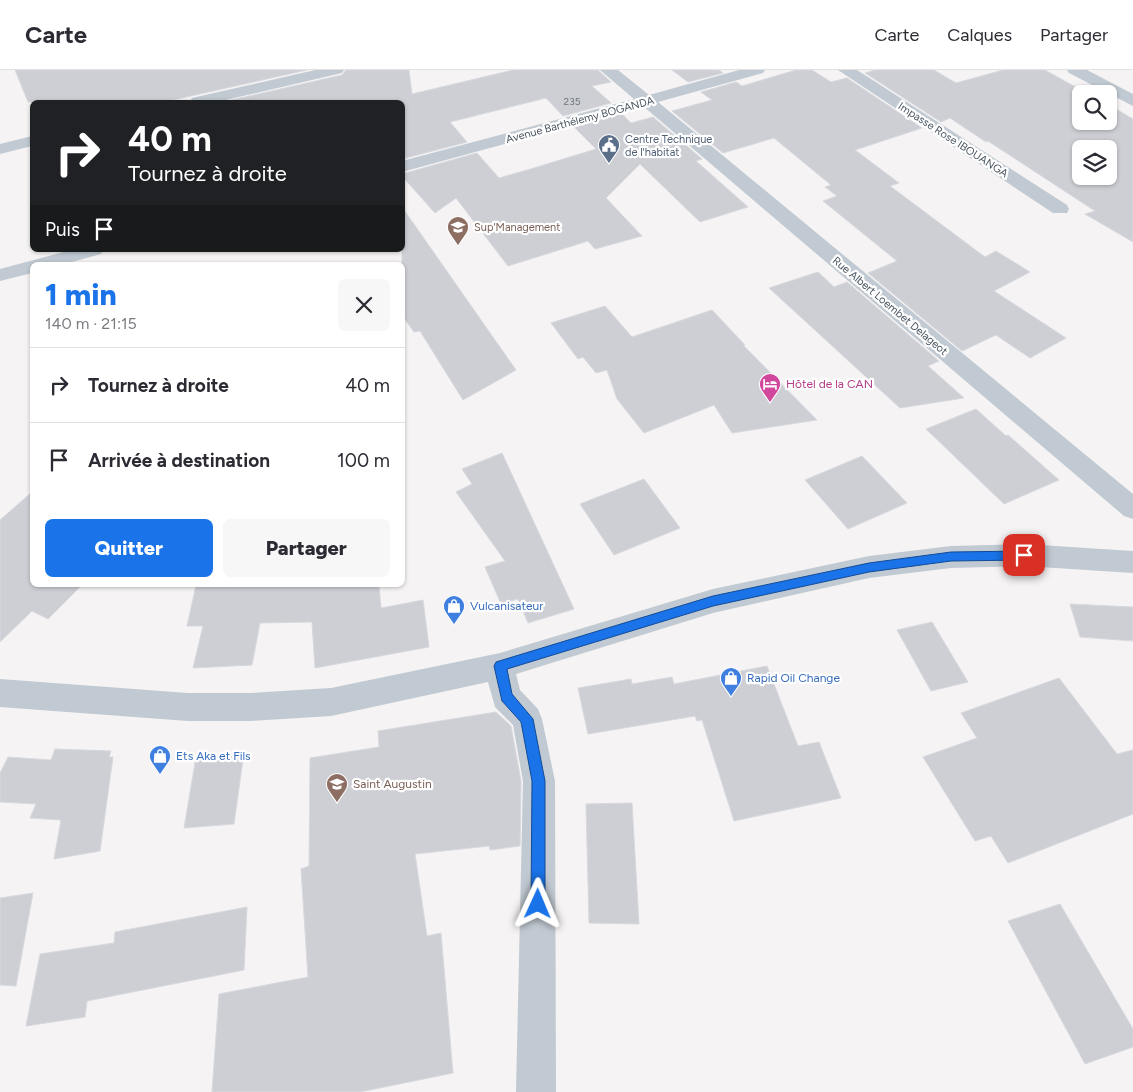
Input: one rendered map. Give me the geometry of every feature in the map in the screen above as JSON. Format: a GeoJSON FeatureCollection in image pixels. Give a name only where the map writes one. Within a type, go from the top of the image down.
{"type":"FeatureCollection","features":[{"type":"Feature","properties":{"kind":"street"},"geometry":{"type":"LineString","coordinates":[[207,100],[336,70]]}},
{"type":"Feature","properties":{"kind":"street","name":"Rue Albert Loembet Delageot"},"geometry":{"type":"LineString","coordinates":[[608,70],[1133,509]]}},
{"type":"Feature","properties":{"kind":"street","name":"Avenue Barthélemy BOGANDA"},"geometry":{"type":"LineString","coordinates":[[405,166],[648,102],[757,70]]}},
{"type":"Feature","properties":{"kind":"street","name":"Impasse Rose IBOUANGA"},"geometry":{"type":"LineString","coordinates":[[846,70],[1060,209]]}},
{"type":"Feature","properties":{"kind":"street"},"geometry":{"type":"LineString","coordinates":[[1075,70],[1133,101]]}},
{"type":"Feature","properties":{"kind":"street"},"geometry":{"type":"LineString","coordinates":[[0,149],[30,142]]}},
{"type":"Feature","properties":{"kind":"street"},"geometry":{"type":"LineString","coordinates":[[49,262],[87,252]]}},
{"type":"Feature","properties":{"kind":"street"},"geometry":{"type":"LineString","coordinates":[[0,275],[30,267]]}},
{"type":"Feature","properties":{"kind":"street"},"geometry":{"type":"LineString","coordinates":[[0,693],[129,704],[250,707],[331,702],[500,666],[713,601],[869,567],[951,557],[1024,555],[1133,562]]}},
{"type":"Feature","properties":{"kind":"street"},"geometry":{"type":"LineString","coordinates":[[500,666],[506,697],[526,719],[539,781],[536,1092]]}},
{"type":"Feature","properties":{"kind":"building"},"geometry":{"type":"Polygon","coordinates":[[[15,70],[307,70],[173,100],[30,100],[28,102],[15,70]]]}},
{"type":"Feature","properties":{"kind":"building"},"geometry":{"type":"Polygon","coordinates":[[[346,70],[409,70],[412,94],[513,70],[598,70],[611,82],[592,86],[611,103],[563,116],[546,98],[450,122],[467,142],[405,158],[405,100],[232,100],[342,75],[346,70]]]}},
{"type":"Feature","properties":{"kind":"building"},"geometry":{"type":"Polygon","coordinates":[[[672,70],[719,70],[723,73],[688,82],[672,70]]]}},
{"type":"Feature","properties":{"kind":"building"},"geometry":{"type":"Polygon","coordinates":[[[796,70],[812,70],[831,82],[847,78],[922,128],[855,150],[899,183],[890,186],[985,257],[996,251],[1030,272],[994,291],[1066,338],[1030,358],[996,335],[962,351],[868,273],[897,261],[823,201],[837,196],[825,187],[831,185],[774,138],[723,153],[672,111],[712,100],[701,92],[736,82],[742,86],[796,70]]]}},
{"type":"Feature","properties":{"kind":"building"},"geometry":{"type":"Polygon","coordinates":[[[875,70],[934,70],[956,83],[1003,70],[1045,70],[1072,85],[1072,130],[1117,130],[1117,110],[1133,119],[1133,242],[1085,214],[1095,211],[988,141],[986,142],[950,118],[941,122],[865,73],[875,70]]]}},
{"type":"Feature","properties":{"kind":"building"},"geometry":{"type":"Polygon","coordinates":[[[622,114],[631,123],[653,117],[702,159],[696,161],[748,207],[700,222],[640,164],[606,198],[642,236],[595,249],[588,241],[508,266],[456,198],[435,213],[405,179],[405,173],[477,153],[499,178],[596,149],[574,127],[622,114]]]}},
{"type":"Feature","properties":{"kind":"building"},"geometry":{"type":"Polygon","coordinates":[[[405,211],[516,370],[463,400],[420,331],[414,332],[405,319],[405,262],[402,262],[402,252],[405,252],[405,211]]]}},
{"type":"Feature","properties":{"kind":"building"},"geometry":{"type":"Polygon","coordinates":[[[818,272],[834,287],[847,282],[939,361],[928,366],[964,398],[900,408],[769,288],[818,272]]]}},
{"type":"Feature","properties":{"kind":"building"},"geometry":{"type":"Polygon","coordinates":[[[605,306],[632,337],[712,310],[745,345],[743,345],[817,420],[732,433],[714,405],[644,433],[617,399],[607,370],[596,373],[583,357],[578,359],[551,323],[605,306]]]}},
{"type":"Feature","properties":{"kind":"building"},"geometry":{"type":"Polygon","coordinates":[[[976,409],[1059,480],[1004,504],[926,429],[976,409]]]}},
{"type":"Feature","properties":{"kind":"building"},"geometry":{"type":"Polygon","coordinates":[[[502,453],[574,609],[528,623],[518,599],[501,604],[485,567],[505,561],[456,492],[472,484],[462,469],[502,453]]]}},
{"type":"Feature","properties":{"kind":"building"},"geometry":{"type":"Polygon","coordinates":[[[862,456],[907,503],[848,529],[805,480],[862,456]]]}},
{"type":"Feature","properties":{"kind":"building"},"geometry":{"type":"Polygon","coordinates":[[[644,479],[680,528],[614,555],[580,504],[644,479]]]}},
{"type":"Feature","properties":{"kind":"building"},"geometry":{"type":"Polygon","coordinates":[[[30,494],[30,587],[80,587],[48,619],[32,611],[0,642],[0,520],[30,494]]]}},
{"type":"Feature","properties":{"kind":"building"},"geometry":{"type":"Polygon","coordinates":[[[196,587],[379,587],[381,608],[423,600],[429,647],[315,668],[312,622],[260,623],[252,665],[193,668],[203,626],[187,626],[196,587]]]}},
{"type":"Feature","properties":{"kind":"building"},"geometry":{"type":"Polygon","coordinates":[[[1070,604],[1133,607],[1133,641],[1080,637],[1070,604]]]}},
{"type":"Feature","properties":{"kind":"building"},"geometry":{"type":"Polygon","coordinates":[[[932,622],[968,682],[931,691],[897,630],[932,622]]]}},
{"type":"Feature","properties":{"kind":"building"},"geometry":{"type":"Polygon","coordinates":[[[767,666],[798,746],[819,742],[841,798],[734,821],[702,720],[697,721],[695,716],[588,734],[578,688],[631,679],[632,684],[672,677],[674,684],[767,666]]]}},
{"type":"Feature","properties":{"kind":"building"},"geometry":{"type":"Polygon","coordinates":[[[1059,678],[1117,754],[1133,750],[1133,814],[1008,863],[991,836],[975,841],[923,757],[977,738],[961,713],[1059,678]]]}},
{"type":"Feature","properties":{"kind":"building"},"geometry":{"type":"Polygon","coordinates":[[[496,712],[511,726],[521,781],[520,846],[490,850],[489,846],[415,854],[427,936],[441,933],[453,1073],[360,1092],[212,1092],[219,994],[308,977],[301,869],[309,866],[310,758],[379,747],[378,731],[496,712]]]}},
{"type":"Feature","properties":{"kind":"building"},"geometry":{"type":"Polygon","coordinates":[[[55,749],[111,751],[109,757],[113,757],[100,851],[54,859],[61,820],[30,818],[36,804],[0,802],[0,773],[8,757],[51,760],[55,749]]]}},
{"type":"Feature","properties":{"kind":"building"},"geometry":{"type":"Polygon","coordinates":[[[244,753],[234,824],[184,828],[196,757],[244,753]]]}},
{"type":"Feature","properties":{"kind":"building"},"geometry":{"type":"Polygon","coordinates":[[[632,803],[639,924],[589,923],[586,804],[632,803]]]}},
{"type":"Feature","properties":{"kind":"building"},"geometry":{"type":"Polygon","coordinates":[[[33,893],[16,986],[0,985],[0,898],[33,893]]]}},
{"type":"Feature","properties":{"kind":"building"},"geometry":{"type":"Polygon","coordinates":[[[1060,904],[1133,1029],[1133,1047],[1085,1064],[1008,921],[1060,904]]]}},
{"type":"Feature","properties":{"kind":"building"},"geometry":{"type":"Polygon","coordinates":[[[247,907],[244,970],[87,1001],[85,1017],[26,1026],[40,954],[114,943],[115,932],[247,907]]]}},
{"type":"Feature","properties":{"kind":"place","name":"Centre Technique de l'habitat"},"geometry":{"type":"Point","coordinates":[609,164]}},
{"type":"Feature","properties":{"kind":"place","name":"Sup'Management"},"geometry":{"type":"Point","coordinates":[458,246]}},
{"type":"Feature","properties":{"kind":"place","name":"Hôtel de la CAN"},"geometry":{"type":"Point","coordinates":[770,403]}},
{"type":"Feature","properties":{"kind":"place","name":"Vulcanisateur"},"geometry":{"type":"Point","coordinates":[454,625]}},
{"type":"Feature","properties":{"kind":"place","name":"Rapid Oil Change"},"geometry":{"type":"Point","coordinates":[731,697]}},
{"type":"Feature","properties":{"kind":"place","name":"Ets Aka et Fils"},"geometry":{"type":"Point","coordinates":[160,775]}},
{"type":"Feature","properties":{"kind":"place","name":"Saint Augustin"},"geometry":{"type":"Point","coordinates":[337,803]}},
{"type":"Feature","properties":{"kind":"route"},"geometry":{"type":"LineString","coordinates":[[538,904],[539,781],[533,745],[526,719],[506,697],[500,666],[713,601],[869,567],[951,557],[1024,555]]}}]}
